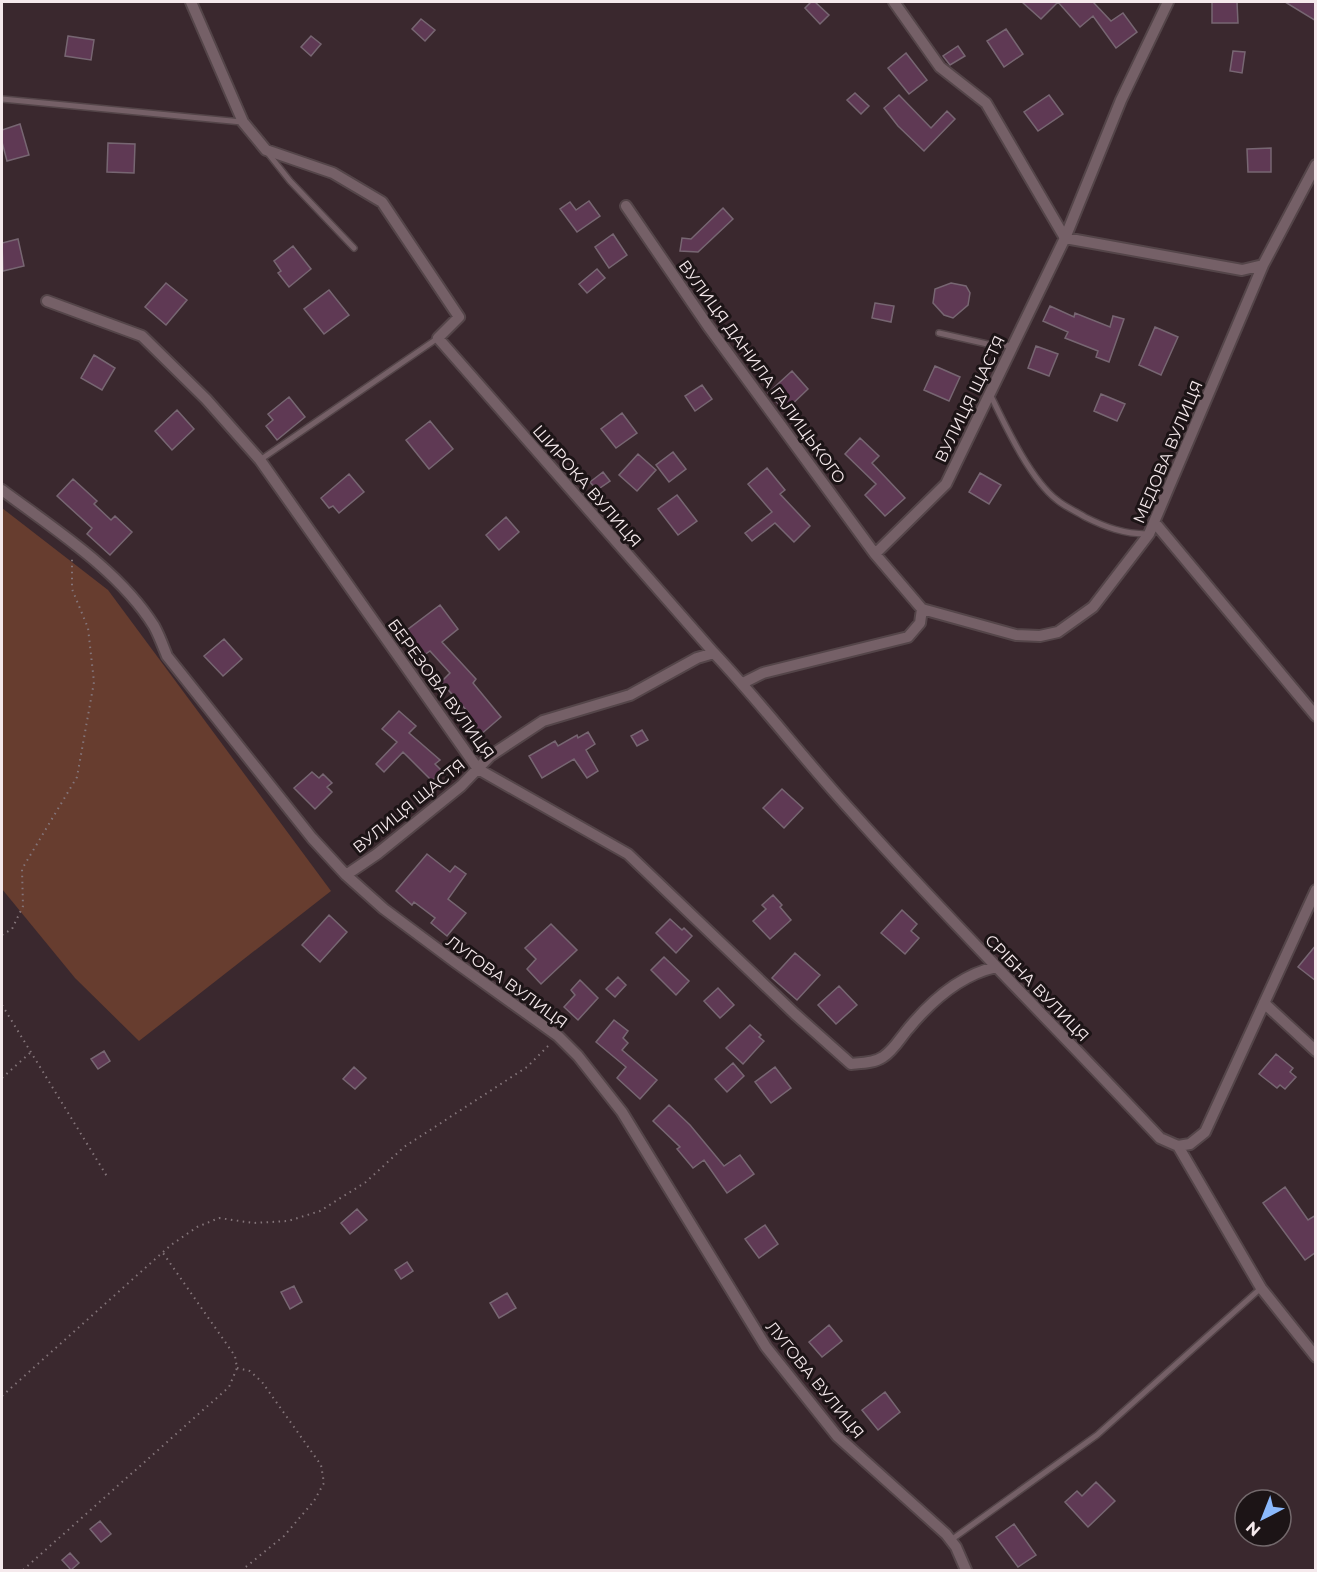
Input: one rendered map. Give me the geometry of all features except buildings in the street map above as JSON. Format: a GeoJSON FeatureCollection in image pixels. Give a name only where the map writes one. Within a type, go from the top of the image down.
{"type":"FeatureCollection","features":[{"type":"Feature","properties":{"kind":"street"},"geometry":{"type":"LineString","coordinates":[[191,2],[243,122],[266,150],[333,173],[382,202],[459,317],[438,338]]}},
{"type":"Feature","properties":{"kind":"street"},"geometry":{"type":"LineString","coordinates":[[894,2],[940,67],[986,103],[1065,238],[1242,270],[1263,265]]}},
{"type":"Feature","properties":{"kind":"street","name":"ВУЛИЦЯ ЩАСТЯ"},"geometry":{"type":"LineString","coordinates":[[875,554],[946,484],[1065,238],[1121,100],[1168,2]]}},
{"type":"Feature","properties":{"kind":"street","name":"МЕДОВА ВУЛИЦЯ"},"geometry":{"type":"LineString","coordinates":[[922,609],[1016,635],[1040,636],[1058,633],[1093,607],[1155,523],[1263,265],[1316,165]]}},
{"type":"Feature","properties":{"kind":"street","name":"ВУЛИЦЯ ДАНИЛА ГАЛИЦЬКОГО"},"geometry":{"type":"LineString","coordinates":[[626,206],[708,326],[875,554]]}},
{"type":"Feature","properties":{"kind":"street","name":"БЕРЕЗОВА ВУЛИЦЯ"},"geometry":{"type":"LineString","coordinates":[[47,302],[142,336],[206,399],[260,460],[478,769],[628,854],[795,1014],[851,1064],[873,1062],[885,1056],[923,1012],[953,986],[984,970],[996,967]]}},
{"type":"Feature","properties":{"kind":"street","name":"ШИРОКА ВУЛИЦЯ"},"geometry":{"type":"LineString","coordinates":[[438,338],[714,653]]}},
{"type":"Feature","properties":{"kind":"street","name":"ЛУГОВА ВУЛИЦЯ"},"geometry":{"type":"LineString","coordinates":[[2,490],[77,547],[129,594],[154,627],[168,656],[312,838],[346,875],[384,909],[454,963],[558,1036],[578,1056],[622,1112],[766,1347],[837,1436],[951,1540],[966,1570]]}},
{"type":"Feature","properties":{"kind":"street"},"geometry":{"type":"LineString","coordinates":[[1155,523],[1316,716]]}},
{"type":"Feature","properties":{"kind":"street"},"geometry":{"type":"LineString","coordinates":[[743,683],[763,674],[908,637],[921,622],[922,609],[875,554]]}},
{"type":"Feature","properties":{"kind":"street","name":"ВУЛИЦЯ ЩАСТЯ"},"geometry":{"type":"LineString","coordinates":[[346,875],[385,848],[461,786],[490,756],[543,721],[630,696],[697,658],[714,653]]}},
{"type":"Feature","properties":{"kind":"street","name":"СРІБНА ВУЛИЦЯ"},"geometry":{"type":"LineString","coordinates":[[714,653],[743,683],[852,813],[996,967],[1160,1138],[1178,1146],[1261,1288],[1316,1357]]}},
{"type":"Feature","properties":{"kind":"street"},"geometry":{"type":"LineString","coordinates":[[1178,1146],[1190,1144],[1205,1132],[1316,890]]}},
{"type":"Feature","properties":{"kind":"street"},"geometry":{"type":"LineString","coordinates":[[1264,1003],[1316,1051]]}},
{"type":"Feature","properties":{"kind":"lane"},"geometry":{"type":"LineString","coordinates":[[2,99],[243,122]]}},
{"type":"Feature","properties":{"kind":"lane"},"geometry":{"type":"LineString","coordinates":[[266,150],[290,182],[354,248]]}},
{"type":"Feature","properties":{"kind":"lane"},"geometry":{"type":"LineString","coordinates":[[939,333],[996,346],[1013,345]]}},
{"type":"Feature","properties":{"kind":"lane"},"geometry":{"type":"LineString","coordinates":[[260,460],[438,338]]}},
{"type":"Feature","properties":{"kind":"lane"},"geometry":{"type":"LineString","coordinates":[[990,394],[1029,466],[1045,489],[1056,499],[1103,526],[1126,532],[1149,534]]}},
{"type":"Feature","properties":{"kind":"lane"},"geometry":{"type":"LineString","coordinates":[[951,1540],[1097,1435],[1261,1288]]}},
{"type":"Feature","properties":{"kind":"path"},"geometry":{"type":"LineString","coordinates":[[2,935],[12,928],[23,906],[22,869],[77,777],[94,682],[88,628],[72,589],[71,557],[77,547]]}},
{"type":"Feature","properties":{"kind":"path"},"geometry":{"type":"LineString","coordinates":[[2,1005],[108,1178]]}},
{"type":"Feature","properties":{"kind":"path"},"geometry":{"type":"LineString","coordinates":[[2,1396],[163,1253],[197,1227],[219,1218],[253,1223],[288,1221],[320,1211],[366,1182],[404,1148],[527,1067],[558,1036]]}},
{"type":"Feature","properties":{"kind":"path"},"geometry":{"type":"LineString","coordinates":[[2,1078],[31,1052]]}},
{"type":"Feature","properties":{"kind":"path"},"geometry":{"type":"LineString","coordinates":[[23,1570],[229,1387],[237,1368],[235,1356],[163,1253]]}},
{"type":"Feature","properties":{"kind":"path"},"geometry":{"type":"LineString","coordinates":[[237,1368],[250,1371],[262,1382],[321,1465],[324,1483],[314,1501],[284,1536],[242,1570]]}},
{"type":"Feature","properties":{"kind":"shaded area"},"geometry":{"type":"Polygon","coordinates":[[[2,508],[108,590],[331,891],[139,1041],[75,978],[2,889],[2,508]]]}}]}
